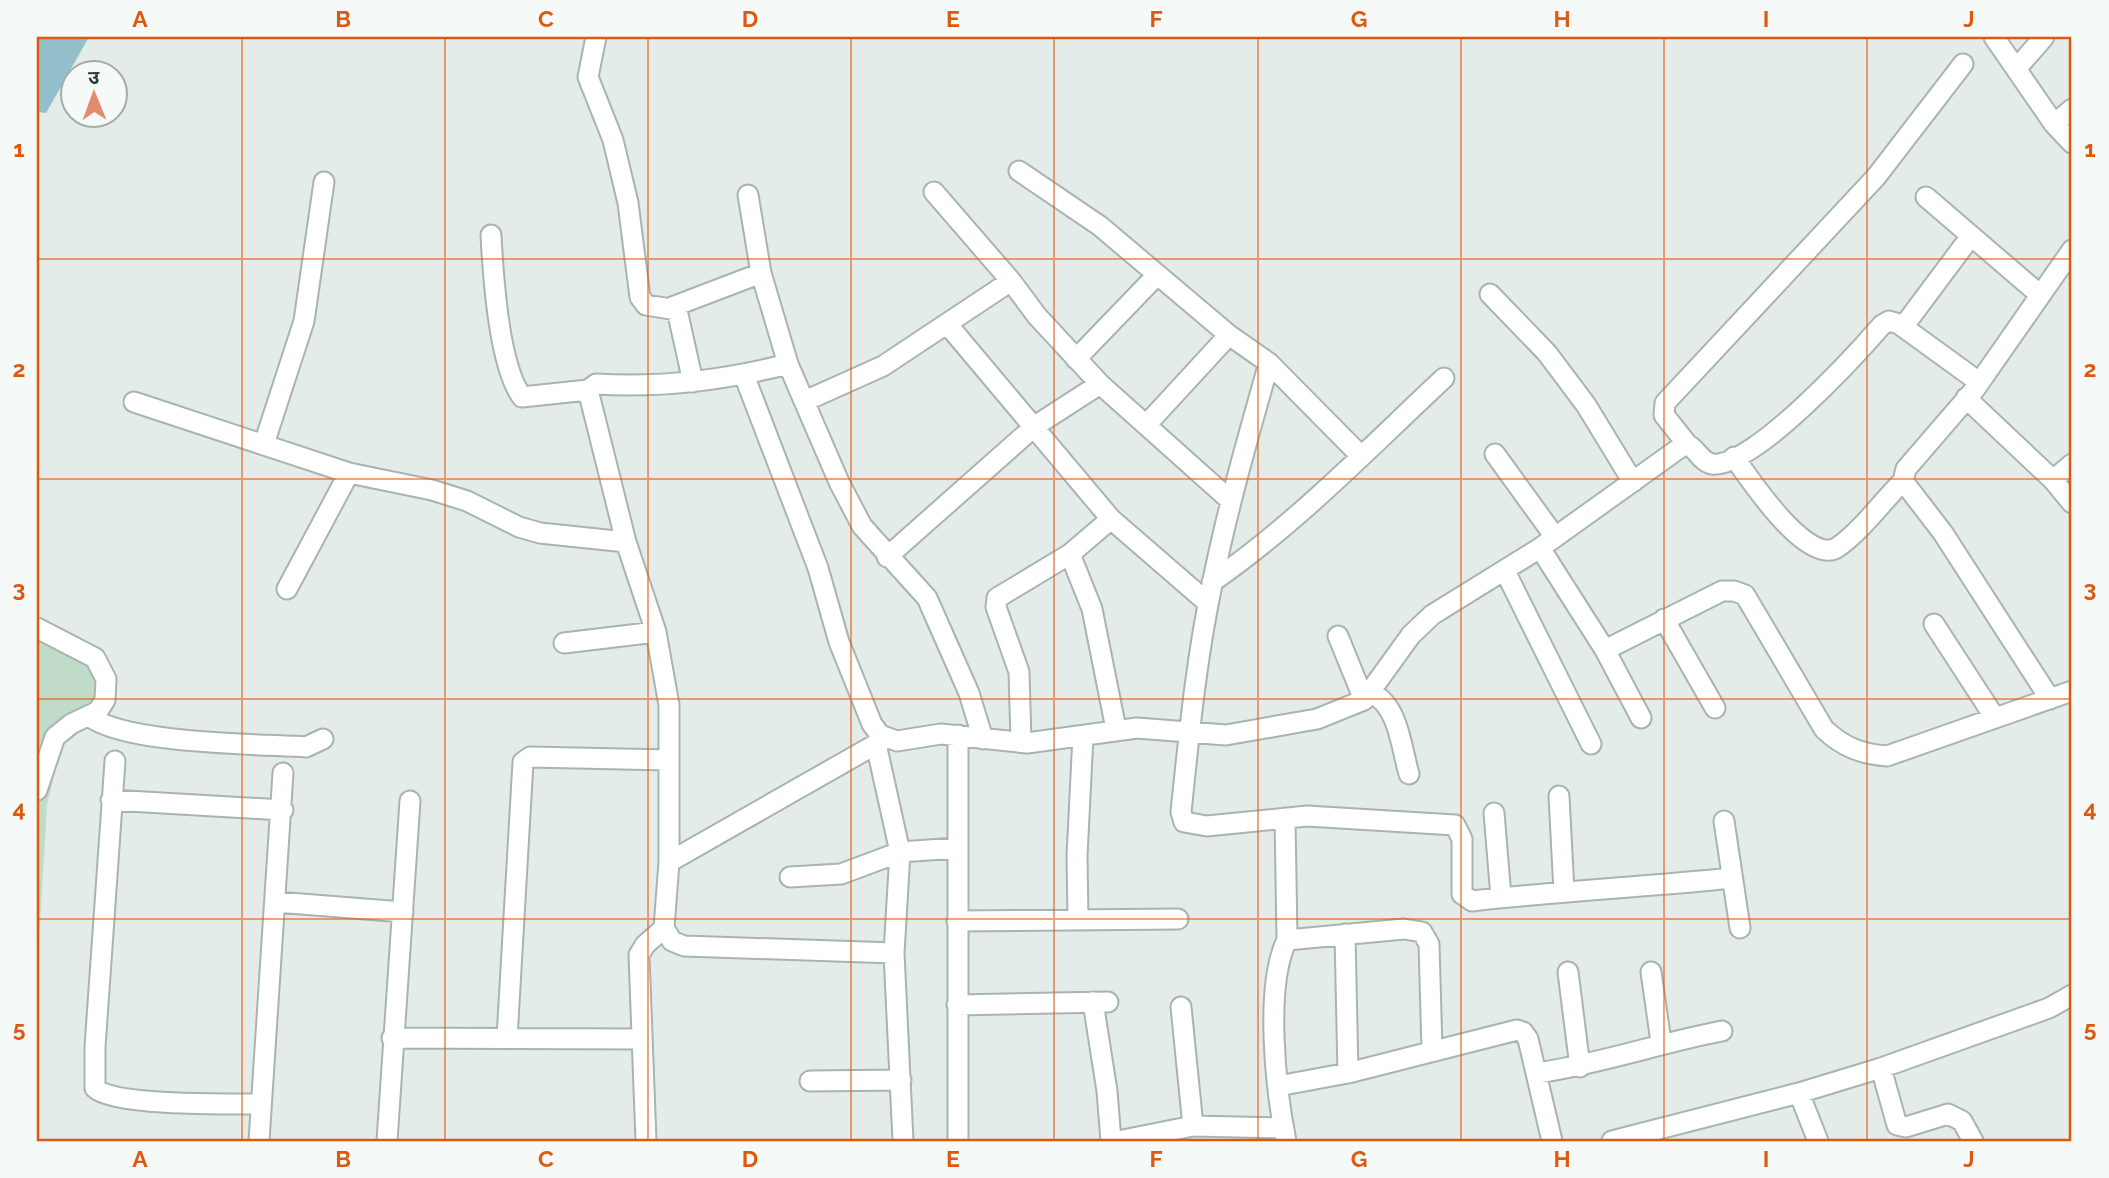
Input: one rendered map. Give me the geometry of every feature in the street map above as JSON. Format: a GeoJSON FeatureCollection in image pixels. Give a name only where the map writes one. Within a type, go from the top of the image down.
{"type":"FeatureCollection","features":[{"type":"Feature","properties":{"kind":"street"},"geometry":{"type":"LineString","coordinates":[[596,37],[588,77],[613,140],[628,203],[640,297],[646,305],[672,307],[761,273]]}},
{"type":"Feature","properties":{"kind":"street"},"geometry":{"type":"LineString","coordinates":[[1994,37],[2054,124],[2072,143]]}},
{"type":"Feature","properties":{"kind":"street"},"geometry":{"type":"LineString","coordinates":[[2016,69],[2044,37]]}},
{"type":"Feature","properties":{"kind":"street"},"geometry":{"type":"LineString","coordinates":[[1964,64],[1876,177],[1665,402],[1664,415],[1687,444],[1709,463],[1718,463],[1734,457],[1809,402],[1882,325],[1889,321],[1903,327],[1979,382]]}},
{"type":"Feature","properties":{"kind":"street"},"geometry":{"type":"LineString","coordinates":[[2054,124],[2072,109]]}},
{"type":"Feature","properties":{"kind":"street"},"geometry":{"type":"LineString","coordinates":[[1019,170],[1100,226],[1156,276],[1229,335],[1269,363],[1361,456]]}},
{"type":"Feature","properties":{"kind":"street"},"geometry":{"type":"LineString","coordinates":[[264,444],[304,320],[324,182]]}},
{"type":"Feature","properties":{"kind":"street"},"geometry":{"type":"LineString","coordinates":[[934,192],[1011,281],[1037,316],[1100,384],[1231,501]]}},
{"type":"Feature","properties":{"kind":"street"},"geometry":{"type":"LineString","coordinates":[[748,195],[761,273],[788,364],[839,482],[862,526],[887,557],[915,581],[927,598],[969,694],[983,739]]}},
{"type":"Feature","properties":{"kind":"street"},"geometry":{"type":"LineString","coordinates":[[1926,197],[2039,294]]}},
{"type":"Feature","properties":{"kind":"street"},"geometry":{"type":"LineString","coordinates":[[491,235],[499,311],[518,392],[527,398],[588,390],[596,384],[642,386],[693,382],[744,375],[788,364]]}},
{"type":"Feature","properties":{"kind":"street"},"geometry":{"type":"LineString","coordinates":[[1903,327],[1971,236]]}},
{"type":"Feature","properties":{"kind":"street"},"geometry":{"type":"LineString","coordinates":[[1734,457],[1793,530],[1822,551],[1838,547],[1903,481],[1909,464],[1979,382],[2072,250]]}},
{"type":"Feature","properties":{"kind":"street"},"geometry":{"type":"LineString","coordinates":[[1076,359],[1156,276]]}},
{"type":"Feature","properties":{"kind":"street"},"geometry":{"type":"LineString","coordinates":[[805,401],[883,366],[1011,281]]}},
{"type":"Feature","properties":{"kind":"street"},"geometry":{"type":"LineString","coordinates":[[1490,294],[1547,353],[1586,405],[1633,482]]}},
{"type":"Feature","properties":{"kind":"street"},"geometry":{"type":"LineString","coordinates":[[672,307],[679,314],[693,382]]}},
{"type":"Feature","properties":{"kind":"street"},"geometry":{"type":"LineString","coordinates":[[948,325],[1111,519],[1208,603]]}},
{"type":"Feature","properties":{"kind":"street"},"geometry":{"type":"LineString","coordinates":[[1147,424],[1229,335]]}},
{"type":"Feature","properties":{"kind":"street"},"geometry":{"type":"LineString","coordinates":[[1269,363],[1231,501],[1208,603],[1181,812],[1184,822],[1207,826],[1307,816],[1455,825],[1462,839],[1462,894],[1472,901],[1564,892],[1616,891],[1732,878]]}},
{"type":"Feature","properties":{"kind":"street"},"geometry":{"type":"LineString","coordinates":[[744,375],[818,568],[839,642],[881,741],[900,852],[894,953],[903,1141]]}},
{"type":"Feature","properties":{"kind":"street"},"geometry":{"type":"LineString","coordinates":[[1212,582],[1297,516],[1444,378]]}},
{"type":"Feature","properties":{"kind":"street"},"geometry":{"type":"LineString","coordinates":[[887,557],[1035,426],[1100,384]]}},
{"type":"Feature","properties":{"kind":"street"},"geometry":{"type":"LineString","coordinates":[[588,390],[626,542],[656,632],[669,705],[669,862],[664,928],[672,941],[684,946],[894,953]]}},
{"type":"Feature","properties":{"kind":"street"},"geometry":{"type":"LineString","coordinates":[[1966,398],[2053,480],[2072,503]]}},
{"type":"Feature","properties":{"kind":"street"},"geometry":{"type":"LineString","coordinates":[[134,402],[349,473],[432,490],[467,501],[519,527],[540,533],[626,542]]}},
{"type":"Feature","properties":{"kind":"street"},"geometry":{"type":"LineString","coordinates":[[1368,697],[1411,635],[1432,615],[1505,571],[1687,444]]}},
{"type":"Feature","properties":{"kind":"street"},"geometry":{"type":"LineString","coordinates":[[1495,454],[1548,542],[1641,718]]}},
{"type":"Feature","properties":{"kind":"street"},"geometry":{"type":"LineString","coordinates":[[2053,480],[2072,464]]}},
{"type":"Feature","properties":{"kind":"street"},"geometry":{"type":"LineString","coordinates":[[287,589],[349,473]]}},
{"type":"Feature","properties":{"kind":"street"},"geometry":{"type":"LineString","coordinates":[[1903,481],[1943,533],[2050,699]]}},
{"type":"Feature","properties":{"kind":"street"},"geometry":{"type":"LineString","coordinates":[[1021,741],[1019,672],[996,607],[997,598],[1070,554],[1111,519]]}},
{"type":"Feature","properties":{"kind":"street"},"geometry":{"type":"LineString","coordinates":[[1070,554],[1092,609],[1116,729]]}},
{"type":"Feature","properties":{"kind":"street"},"geometry":{"type":"LineString","coordinates":[[1505,571],[1591,744]]}},
{"type":"Feature","properties":{"kind":"street"},"geometry":{"type":"LineString","coordinates":[[1605,650],[1722,591],[1745,595],[1825,729],[1837,741],[1868,755],[1887,755],[2072,691]]}},
{"type":"Feature","properties":{"kind":"street"},"geometry":{"type":"LineString","coordinates":[[1664,619],[1715,708]]}},
{"type":"Feature","properties":{"kind":"street"},"geometry":{"type":"LineString","coordinates":[[1934,624],[1995,718]]}},
{"type":"Feature","properties":{"kind":"street"},"geometry":{"type":"LineString","coordinates":[[37,628],[95,658],[106,678],[105,700],[89,716],[71,724],[55,737],[37,790]]}},
{"type":"Feature","properties":{"kind":"street"},"geometry":{"type":"LineString","coordinates":[[564,643],[656,632]]}},
{"type":"Feature","properties":{"kind":"street"},"geometry":{"type":"LineString","coordinates":[[1338,636],[1368,697]]}},
{"type":"Feature","properties":{"kind":"street"},"geometry":{"type":"LineString","coordinates":[[669,862],[881,741],[958,735],[1021,741],[1083,736],[1116,729],[1226,735],[1317,719],[1368,697],[1383,699],[1391,709],[1409,774]]}},
{"type":"Feature","properties":{"kind":"street"},"geometry":{"type":"LineString","coordinates":[[89,716],[101,726],[152,735],[306,747],[323,739]]}},
{"type":"Feature","properties":{"kind":"street"},"geometry":{"type":"LineString","coordinates":[[958,735],[958,1141]]}},
{"type":"Feature","properties":{"kind":"street"},"geometry":{"type":"LineString","coordinates":[[1078,919],[1077,856],[1083,736]]}},
{"type":"Feature","properties":{"kind":"street"},"geometry":{"type":"LineString","coordinates":[[507,1038],[523,762],[530,757],[669,760]]}},
{"type":"Feature","properties":{"kind":"street"},"geometry":{"type":"LineString","coordinates":[[115,761],[95,1047],[96,1088],[102,1092],[140,1100],[260,1104]]}},
{"type":"Feature","properties":{"kind":"street"},"geometry":{"type":"LineString","coordinates":[[259,1141],[283,810],[283,773]]}},
{"type":"Feature","properties":{"kind":"street"},"geometry":{"type":"LineString","coordinates":[[1559,796],[1564,892]]}},
{"type":"Feature","properties":{"kind":"street"},"geometry":{"type":"LineString","coordinates":[[111,800],[283,810]]}},
{"type":"Feature","properties":{"kind":"street"},"geometry":{"type":"LineString","coordinates":[[387,1141],[411,801]]}},
{"type":"Feature","properties":{"kind":"street"},"geometry":{"type":"LineString","coordinates":[[1494,813],[1501,897]]}},
{"type":"Feature","properties":{"kind":"street"},"geometry":{"type":"LineString","coordinates":[[1118,1141],[1193,1126],[1284,1135],[1273,1045],[1275,998],[1287,940],[1285,818]]}},
{"type":"Feature","properties":{"kind":"street"},"geometry":{"type":"LineString","coordinates":[[1724,821],[1740,928]]}},
{"type":"Feature","properties":{"kind":"street"},"geometry":{"type":"LineString","coordinates":[[790,877],[841,874],[900,852],[957,848]]}},
{"type":"Feature","properties":{"kind":"street"},"geometry":{"type":"LineString","coordinates":[[276,902],[403,912]]}},
{"type":"Feature","properties":{"kind":"street"},"geometry":{"type":"LineString","coordinates":[[957,921],[1178,919]]}},
{"type":"Feature","properties":{"kind":"street"},"geometry":{"type":"LineString","coordinates":[[646,1141],[639,955],[645,945],[664,928]]}},
{"type":"Feature","properties":{"kind":"street"},"geometry":{"type":"LineString","coordinates":[[1287,940],[1415,929],[1426,936],[1429,944],[1432,1050]]}},
{"type":"Feature","properties":{"kind":"street"},"geometry":{"type":"LineString","coordinates":[[1345,934],[1348,1073]]}},
{"type":"Feature","properties":{"kind":"street"},"geometry":{"type":"LineString","coordinates":[[1568,972],[1580,1066]]}},
{"type":"Feature","properties":{"kind":"street"},"geometry":{"type":"LineString","coordinates":[[1651,972],[1661,1042]]}},
{"type":"Feature","properties":{"kind":"street"},"geometry":{"type":"LineString","coordinates":[[1612,1141],[1799,1093],[1881,1068],[2049,1008],[2072,995]]}},
{"type":"Feature","properties":{"kind":"street"},"geometry":{"type":"LineString","coordinates":[[957,1005],[1100,1002],[1111,1141]]}},
{"type":"Feature","properties":{"kind":"street"},"geometry":{"type":"LineString","coordinates":[[1181,1007],[1193,1126]]}},
{"type":"Feature","properties":{"kind":"street"},"geometry":{"type":"LineString","coordinates":[[1537,1073],[1580,1066],[1661,1042],[1722,1031]]}},
{"type":"Feature","properties":{"kind":"street"},"geometry":{"type":"LineString","coordinates":[[1278,1086],[1348,1073],[1507,1032],[1523,1032],[1537,1073],[1552,1141]]}},
{"type":"Feature","properties":{"kind":"street"},"geometry":{"type":"LineString","coordinates":[[393,1038],[642,1039]]}},
{"type":"Feature","properties":{"kind":"street"},"geometry":{"type":"LineString","coordinates":[[1881,1068],[1896,1125],[1906,1127],[1948,1114],[1962,1121],[1973,1141]]}},
{"type":"Feature","properties":{"kind":"street"},"geometry":{"type":"LineString","coordinates":[[810,1081],[901,1080]]}},
{"type":"Feature","properties":{"kind":"street"},"geometry":{"type":"LineString","coordinates":[[1799,1093],[1818,1141]]}},
{"type":"Feature","properties":{"kind":"green space"},"geometry":{"type":"Polygon","coordinates":[[[37,640],[104,670],[105,713],[65,730],[47,805],[37,974],[37,640]]]}},
{"type":"Feature","properties":{"kind":"water"},"geometry":{"type":"Polygon","coordinates":[[[37,37],[89,37],[76,60],[60,60],[60,88],[46,113],[37,112],[37,37]]]}}]}
